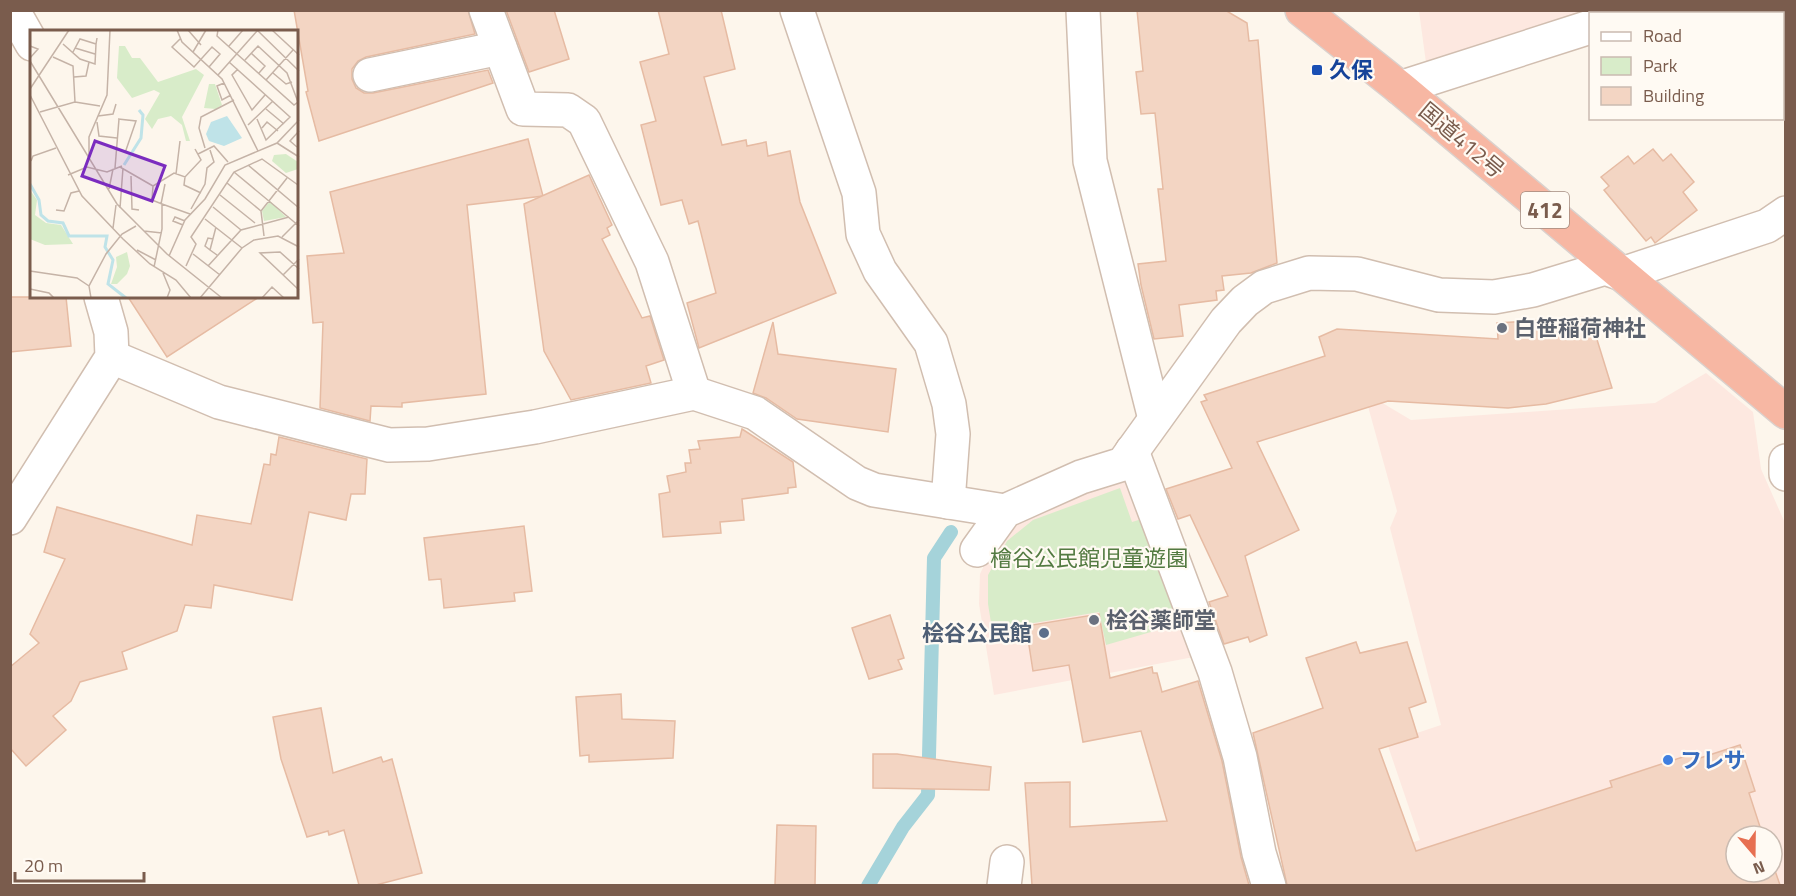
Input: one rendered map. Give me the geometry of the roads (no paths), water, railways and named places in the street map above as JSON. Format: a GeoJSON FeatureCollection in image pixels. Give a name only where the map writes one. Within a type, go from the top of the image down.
{"type":"FeatureCollection","features":[{"type":"Feature","properties":{"kind":"highway","name":"国道412号"},"geometry":{"type":"LineString","coordinates":[[1302,10],[1400,88],[1785,412]]}},
{"type":"Feature","properties":{"kind":"street"},"geometry":{"type":"LineString","coordinates":[[486,10],[523,109],[568,110],[584,121],[652,262],[694,393]]}},
{"type":"Feature","properties":{"kind":"street"},"geometry":{"type":"LineString","coordinates":[[797,10],[859,193],[863,234],[880,271],[931,343],[950,404],[953,434],[948,502]]}},
{"type":"Feature","properties":{"kind":"street"},"geometry":{"type":"LineString","coordinates":[[1083,10],[1090,161],[1155,419]]}},
{"type":"Feature","properties":{"kind":"street"},"geometry":{"type":"LineString","coordinates":[[10,17],[19,21],[30,40]]}},
{"type":"Feature","properties":{"kind":"street"},"geometry":{"type":"LineString","coordinates":[[1400,88],[1589,27]]}},
{"type":"Feature","properties":{"kind":"street"},"geometry":{"type":"LineString","coordinates":[[370,75],[500,48]]}},
{"type":"Feature","properties":{"kind":"street"},"geometry":{"type":"LineString","coordinates":[[977,550],[1005,511],[1081,477],[1123,464],[1226,321],[1245,301],[1264,287],[1310,273],[1345,273],[1439,294],[1494,297],[1533,290],[1605,268],[1622,274],[1767,226],[1785,213]]}},
{"type":"Feature","properties":{"kind":"street"},"geometry":{"type":"LineString","coordinates":[[10,518],[112,357],[111,332],[101,298]]}},
{"type":"Feature","properties":{"kind":"street"},"geometry":{"type":"LineString","coordinates":[[112,357],[219,402],[389,445],[428,444],[535,427],[694,393],[755,413],[857,483],[874,490],[1005,511]]}},
{"type":"Feature","properties":{"kind":"street"},"geometry":{"type":"LineString","coordinates":[[1132,451],[1215,672],[1240,757],[1259,853],[1269,885]]}},
{"type":"Feature","properties":{"kind":"street"},"geometry":{"type":"LineString","coordinates":[[1785,460],[1785,474]]}},
{"type":"Feature","properties":{"kind":"waterway"},"geometry":{"type":"LineString","coordinates":[[868,886],[903,827],[928,795],[934,558],[951,532]]}},
{"type":"Feature","properties":{"kind":"place","name":"久保"},"geometry":{"type":"Point","coordinates":[1317,70]}},
{"type":"Feature","properties":{"kind":"place","name":"白笹稲荷神社"},"geometry":{"type":"Point","coordinates":[1502,328]}},
{"type":"Feature","properties":{"kind":"place","name":"桧谷薬師堂"},"geometry":{"type":"Point","coordinates":[1094,620]}},
{"type":"Feature","properties":{"kind":"place","name":"桧谷公民館"},"geometry":{"type":"Point","coordinates":[1044,633]}},
{"type":"Feature","properties":{"kind":"place","name":"フレサ"},"geometry":{"type":"Point","coordinates":[1668,760]}},
{"type":"Feature","properties":{"kind":"park label","name":"檜谷公民館児童遊園"},"geometry":{"type":"Point","coordinates":[1089,558]}}]}
